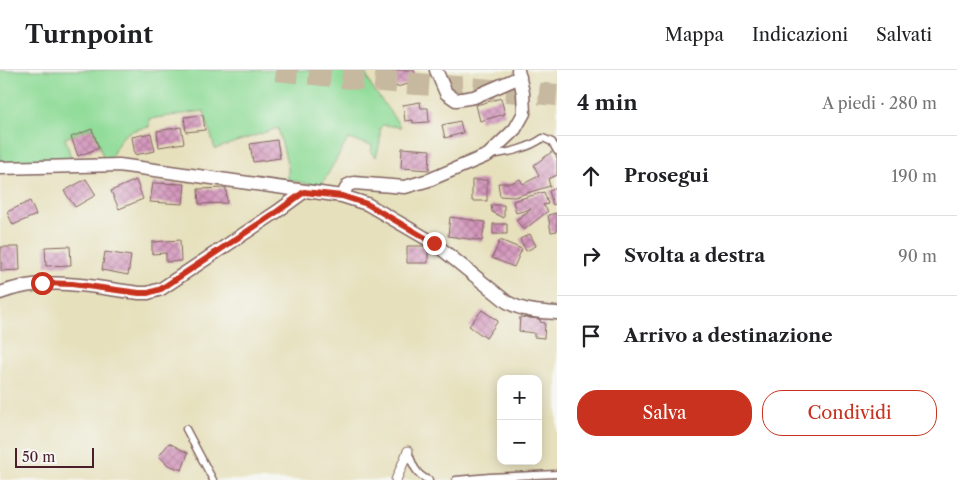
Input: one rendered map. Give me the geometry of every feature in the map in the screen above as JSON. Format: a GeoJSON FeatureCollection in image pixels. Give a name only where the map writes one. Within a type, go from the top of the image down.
{"type":"FeatureCollection","features":[{"type":"Feature","properties":{"kind":"street"},"geometry":{"type":"LineString","coordinates":[[342,196],[348,185],[354,183],[405,187],[429,180],[488,155],[515,129],[524,113],[519,74],[474,97],[456,100],[446,93],[436,70]]}},
{"type":"Feature","properties":{"kind":"street"},"geometry":{"type":"LineString","coordinates":[[0,168],[119,165],[342,196],[367,204],[434,243],[506,302],[533,312],[557,314]]}},
{"type":"Feature","properties":{"kind":"street"},"geometry":{"type":"LineString","coordinates":[[0,293],[22,286],[42,283],[72,284],[139,293],[148,293],[161,289],[304,192]]}},
{"type":"Feature","properties":{"kind":"street"},"geometry":{"type":"LineString","coordinates":[[396,480],[408,451]]}},
{"type":"Feature","properties":{"kind":"lane"},"geometry":{"type":"LineString","coordinates":[[488,155],[512,152],[535,144],[543,138],[552,142],[557,151]]}},
{"type":"Feature","properties":{"kind":"lane"},"geometry":{"type":"LineString","coordinates":[[186,429],[213,480]]}},
{"type":"Feature","properties":{"kind":"lane"},"geometry":{"type":"LineString","coordinates":[[408,451],[419,475],[429,480]]}},
{"type":"Feature","properties":{"kind":"lane"},"geometry":{"type":"LineString","coordinates":[[456,480],[557,474]]}},
{"type":"Feature","properties":{"kind":"green space"},"geometry":{"type":"Polygon","coordinates":[[[0,70],[364,70],[371,86],[401,127],[383,125],[380,128],[380,142],[376,157],[371,153],[372,145],[348,139],[321,186],[288,180],[288,167],[278,128],[215,149],[204,111],[149,119],[149,127],[133,131],[124,136],[110,159],[104,160],[93,127],[65,138],[72,161],[0,164],[0,70]]]}},
{"type":"Feature","properties":{"kind":"building"},"geometry":{"type":"Polygon","coordinates":[[[392,70],[414,70],[417,82],[396,87],[392,70]]]}},
{"type":"Feature","properties":{"kind":"building"},"geometry":{"type":"Polygon","coordinates":[[[501,98],[505,114],[480,121],[476,105],[501,98]]]}},
{"type":"Feature","properties":{"kind":"building"},"geometry":{"type":"Polygon","coordinates":[[[420,102],[421,108],[428,108],[429,122],[413,123],[413,120],[405,121],[403,105],[420,102]]]}},
{"type":"Feature","properties":{"kind":"building"},"geometry":{"type":"Polygon","coordinates":[[[203,115],[205,130],[186,132],[184,117],[203,115]]]}},
{"type":"Feature","properties":{"kind":"building"},"geometry":{"type":"Polygon","coordinates":[[[460,121],[463,133],[445,138],[442,125],[460,121]]]}},
{"type":"Feature","properties":{"kind":"building"},"geometry":{"type":"Polygon","coordinates":[[[181,127],[184,143],[159,147],[157,131],[181,127]]]}},
{"type":"Feature","properties":{"kind":"building"},"geometry":{"type":"Polygon","coordinates":[[[92,129],[99,148],[78,156],[71,137],[92,129]]]}},
{"type":"Feature","properties":{"kind":"building"},"geometry":{"type":"Polygon","coordinates":[[[151,133],[155,151],[135,155],[132,137],[151,133]]]}},
{"type":"Feature","properties":{"kind":"building"},"geometry":{"type":"Polygon","coordinates":[[[277,140],[280,158],[253,162],[250,144],[277,140]]]}},
{"type":"Feature","properties":{"kind":"building"},"geometry":{"type":"Polygon","coordinates":[[[402,148],[430,150],[429,170],[401,168],[402,148]]]}},
{"type":"Feature","properties":{"kind":"building"},"geometry":{"type":"Polygon","coordinates":[[[553,151],[557,158],[557,175],[548,179],[550,186],[514,197],[500,196],[498,183],[511,183],[520,179],[523,184],[539,176],[534,165],[553,151]]]}},
{"type":"Feature","properties":{"kind":"building"},"geometry":{"type":"Polygon","coordinates":[[[86,179],[96,195],[75,207],[64,191],[86,179]]]}},
{"type":"Feature","properties":{"kind":"building"},"geometry":{"type":"Polygon","coordinates":[[[136,180],[143,199],[119,209],[111,191],[136,180]]]}},
{"type":"Feature","properties":{"kind":"building"},"geometry":{"type":"Polygon","coordinates":[[[472,180],[487,180],[487,201],[472,201],[472,180]]]}},
{"type":"Feature","properties":{"kind":"building"},"geometry":{"type":"Polygon","coordinates":[[[153,183],[185,184],[183,204],[150,202],[153,183]]]}},
{"type":"Feature","properties":{"kind":"building"},"geometry":{"type":"Polygon","coordinates":[[[226,188],[227,203],[199,204],[198,189],[226,188]]]}},
{"type":"Feature","properties":{"kind":"building"},"geometry":{"type":"Polygon","coordinates":[[[557,188],[557,203],[553,205],[549,191],[557,188]]]}},
{"type":"Feature","properties":{"kind":"building"},"geometry":{"type":"Polygon","coordinates":[[[544,192],[548,204],[543,205],[548,211],[524,230],[516,220],[531,209],[516,213],[513,201],[544,192]]]}},
{"type":"Feature","properties":{"kind":"building"},"geometry":{"type":"Polygon","coordinates":[[[30,201],[36,215],[13,225],[7,212],[30,201]]]}},
{"type":"Feature","properties":{"kind":"building"},"geometry":{"type":"Polygon","coordinates":[[[491,205],[504,205],[504,218],[492,212],[491,205]]]}},
{"type":"Feature","properties":{"kind":"building"},"geometry":{"type":"Polygon","coordinates":[[[557,213],[557,231],[551,232],[548,215],[557,213]]]}},
{"type":"Feature","properties":{"kind":"building"},"geometry":{"type":"Polygon","coordinates":[[[450,217],[485,222],[482,241],[448,236],[450,217]]]}},
{"type":"Feature","properties":{"kind":"building"},"geometry":{"type":"Polygon","coordinates":[[[493,224],[507,224],[507,234],[493,234],[493,224]]]}},
{"type":"Feature","properties":{"kind":"building"},"geometry":{"type":"Polygon","coordinates":[[[530,234],[536,246],[526,251],[520,239],[530,234]]]}},
{"type":"Feature","properties":{"kind":"building"},"geometry":{"type":"Polygon","coordinates":[[[180,240],[181,261],[166,262],[166,253],[152,254],[152,242],[180,240]]]}},
{"type":"Feature","properties":{"kind":"building"},"geometry":{"type":"Polygon","coordinates":[[[500,240],[522,249],[514,267],[492,258],[500,240]]]}},
{"type":"Feature","properties":{"kind":"building"},"geometry":{"type":"Polygon","coordinates":[[[70,246],[71,265],[46,266],[45,247],[70,246]]]}},
{"type":"Feature","properties":{"kind":"building"},"geometry":{"type":"Polygon","coordinates":[[[407,246],[428,246],[428,263],[407,263],[407,246]]]}},
{"type":"Feature","properties":{"kind":"building"},"geometry":{"type":"Polygon","coordinates":[[[1,247],[19,247],[20,270],[1,271],[1,247]]]}},
{"type":"Feature","properties":{"kind":"building"},"geometry":{"type":"Polygon","coordinates":[[[105,252],[131,256],[128,275],[102,270],[105,252]]]}},
{"type":"Feature","properties":{"kind":"building"},"geometry":{"type":"Polygon","coordinates":[[[482,310],[498,321],[486,338],[469,326],[482,310]]]}},
{"type":"Feature","properties":{"kind":"building"},"geometry":{"type":"Polygon","coordinates":[[[520,317],[540,319],[540,322],[545,323],[544,338],[534,337],[534,333],[519,331],[520,317]]]}},
{"type":"Feature","properties":{"kind":"building"},"geometry":{"type":"Polygon","coordinates":[[[169,443],[188,453],[182,470],[168,465],[159,456],[169,443]]]}},
{"type":"Feature","properties":{"kind":"tunnel"},"geometry":{"type":"LineString","coordinates":[[276,70],[380,81],[557,95]]}},
{"type":"Feature","properties":{"kind":"route"},"geometry":{"type":"LineString","coordinates":[[42,283],[72,284],[139,293],[148,293],[161,289],[304,192],[342,196],[367,204],[434,243]]}}]}
